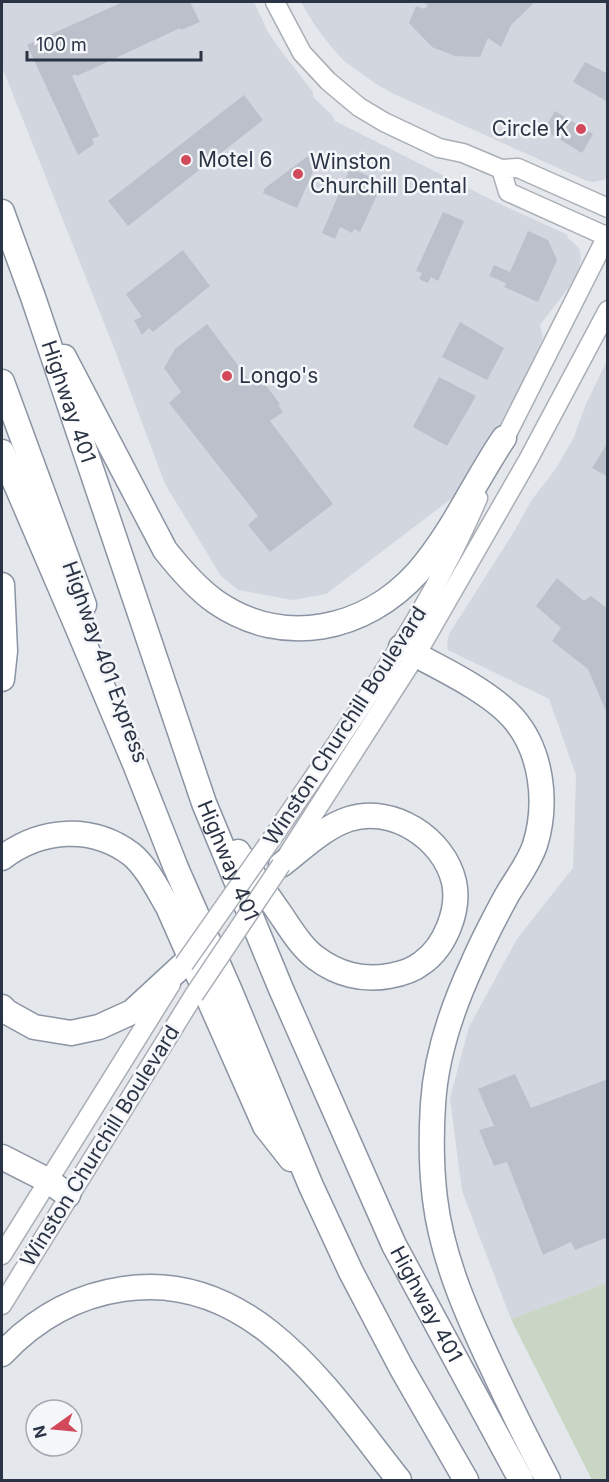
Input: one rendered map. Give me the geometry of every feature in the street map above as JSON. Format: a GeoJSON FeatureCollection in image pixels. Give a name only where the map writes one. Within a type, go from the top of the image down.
{"type":"FeatureCollection","features":[{"type":"Feature","properties":{"kind":"highway","name":"Highway 401"},"geometry":{"type":"LineString","coordinates":[[2,212],[33,297],[54,365],[204,803],[280,989],[394,1245],[521,1480]]}},
{"type":"Feature","properties":{"kind":"highway"},"geometry":{"type":"LineString","coordinates":[[33,297],[165,550],[186,576],[215,602],[238,616],[265,625],[292,628],[326,626],[358,617],[391,598],[409,582],[433,554],[504,438]]}},
{"type":"Feature","properties":{"kind":"highway","name":"Highway 401 Express"},"geometry":{"type":"LineString","coordinates":[[2,382],[209,942]]}},
{"type":"Feature","properties":{"kind":"highway"},"geometry":{"type":"LineString","coordinates":[[2,452],[311,1186],[351,1272],[402,1369],[466,1480]]}},
{"type":"Feature","properties":{"kind":"highway"},"geometry":{"type":"LineString","coordinates":[[2,585],[5,651],[2,679]]}},
{"type":"Feature","properties":{"kind":"highway"},"geometry":{"type":"LineString","coordinates":[[409,651],[477,690],[512,717],[525,734],[535,757],[539,777],[540,816],[535,844],[524,869],[508,892],[473,962],[446,1029],[438,1058],[433,1102],[431,1164],[441,1233],[467,1314],[521,1429],[548,1480]]}},
{"type":"Feature","properties":{"kind":"highway"},"geometry":{"type":"LineString","coordinates":[[204,803],[301,943],[314,957],[345,975],[378,978],[410,971],[432,955],[443,939],[451,920],[454,882],[445,862],[433,845],[402,821],[383,815],[351,818],[317,837],[281,865]]}},
{"type":"Feature","properties":{"kind":"highway"},"geometry":{"type":"LineString","coordinates":[[2,858],[26,842],[69,833],[94,836],[132,855],[152,880],[168,907],[265,1126],[311,1186]]}},
{"type":"Feature","properties":{"kind":"highway"},"geometry":{"type":"LineString","coordinates":[[2,1006],[7,1012],[34,1027],[71,1033],[99,1027],[132,1012],[184,963]]}},
{"type":"Feature","properties":{"kind":"highway"},"geometry":{"type":"LineString","coordinates":[[2,1157],[47,1180],[68,1195]]}},
{"type":"Feature","properties":{"kind":"highway"},"geometry":{"type":"LineString","coordinates":[[2,1354],[22,1333],[50,1314],[79,1300],[107,1291],[156,1287],[179,1289],[203,1295],[225,1303],[256,1320],[288,1346],[399,1480]]}},
{"type":"Feature","properties":{"kind":"main road"},"geometry":{"type":"LineString","coordinates":[[275,2],[302,53],[327,81],[359,107],[384,122],[439,148],[463,153],[501,169],[518,168],[608,208]]}},
{"type":"Feature","properties":{"kind":"main road"},"geometry":{"type":"LineString","coordinates":[[501,169],[508,192],[607,235]]}},
{"type":"Feature","properties":{"kind":"main road","name":"Winston Churchill Boulevard"},"geometry":{"type":"LineString","coordinates":[[2,1255],[184,963],[409,651],[504,438],[607,235]]}},
{"type":"Feature","properties":{"kind":"main road","name":"Winston Churchill Boulevard"},"geometry":{"type":"LineString","coordinates":[[2,1305],[68,1195],[194,995],[281,865],[409,651],[528,460],[608,310]]}},
{"type":"Feature","properties":{"kind":"shaded area"},"geometry":{"type":"Polygon","coordinates":[[[2,2],[254,2],[276,44],[313,92],[313,97],[332,115],[335,121],[496,202],[568,235],[567,237],[579,248],[581,257],[579,270],[573,282],[540,325],[543,338],[468,486],[326,594],[293,600],[238,590],[221,576],[165,484],[116,353],[2,67],[2,2]]]}},
{"type":"Feature","properties":{"kind":"shaded area"},"geometry":{"type":"Polygon","coordinates":[[[301,2],[607,2],[607,179],[587,181],[376,84],[343,60],[314,24],[301,2]]]}},
{"type":"Feature","properties":{"kind":"shaded area"},"geometry":{"type":"Polygon","coordinates":[[[607,361],[607,1283],[511,1319],[462,1191],[450,1098],[469,1027],[517,939],[573,868],[576,775],[549,699],[448,650],[447,643],[449,634],[531,501],[557,467],[574,437],[586,404],[607,361]]]}},
{"type":"Feature","properties":{"kind":"green space"},"geometry":{"type":"Polygon","coordinates":[[[607,1283],[607,1480],[592,1480],[511,1319],[607,1283]]]}},
{"type":"Feature","properties":{"kind":"building"},"geometry":{"type":"Polygon","coordinates":[[[123,2],[190,2],[200,22],[181,30],[180,28],[77,76],[76,74],[72,76],[99,136],[92,139],[94,144],[78,155],[27,45],[123,2]]]}},
{"type":"Feature","properties":{"kind":"building"},"geometry":{"type":"Polygon","coordinates":[[[424,2],[535,2],[511,25],[501,47],[488,38],[480,57],[455,56],[432,47],[409,23],[416,6],[424,9],[428,6],[424,2]]]}},
{"type":"Feature","properties":{"kind":"building"},"geometry":{"type":"Polygon","coordinates":[[[585,62],[608,74],[608,102],[573,82],[585,62]]]}},
{"type":"Feature","properties":{"kind":"building","name":"Motel 6"},"geometry":{"type":"Polygon","coordinates":[[[244,95],[263,120],[128,226],[108,201],[244,95]]]}},
{"type":"Feature","properties":{"kind":"building"},"geometry":{"type":"Polygon","coordinates":[[[555,111],[593,134],[582,153],[544,130],[555,111]]]}},
{"type":"Feature","properties":{"kind":"building","name":"Winston Churchill Dental"},"geometry":{"type":"Polygon","coordinates":[[[308,156],[318,160],[297,208],[263,193],[265,188],[308,156]]]}},
{"type":"Feature","properties":{"kind":"building"},"geometry":{"type":"Polygon","coordinates":[[[350,168],[383,182],[360,232],[354,229],[352,233],[340,227],[335,239],[322,233],[350,168]]]}},
{"type":"Feature","properties":{"kind":"building"},"geometry":{"type":"Polygon","coordinates":[[[443,212],[464,221],[438,281],[431,277],[428,283],[419,279],[422,273],[416,271],[443,212]]]}},
{"type":"Feature","properties":{"kind":"building"},"geometry":{"type":"Polygon","coordinates":[[[528,231],[548,240],[557,260],[538,302],[504,287],[506,283],[489,276],[494,265],[510,272],[528,231]]]}},
{"type":"Feature","properties":{"kind":"building"},"geometry":{"type":"Polygon","coordinates":[[[183,250],[210,286],[153,332],[149,328],[142,335],[134,320],[142,317],[126,294],[183,250]]]}},
{"type":"Feature","properties":{"kind":"building"},"geometry":{"type":"Polygon","coordinates":[[[460,322],[504,348],[487,380],[442,357],[460,322]]]}},
{"type":"Feature","properties":{"kind":"building"},"geometry":{"type":"Polygon","coordinates":[[[207,324],[252,384],[258,380],[263,386],[265,384],[280,404],[278,405],[283,412],[270,421],[333,504],[270,552],[248,525],[258,516],[169,403],[181,392],[164,368],[175,349],[207,324]]]}},
{"type":"Feature","properties":{"kind":"building"},"geometry":{"type":"Polygon","coordinates":[[[439,377],[476,396],[447,446],[413,427],[439,377]]]}},
{"type":"Feature","properties":{"kind":"building"},"geometry":{"type":"Polygon","coordinates":[[[608,442],[608,477],[592,468],[608,442]]]}},
{"type":"Feature","properties":{"kind":"building"},"geometry":{"type":"Polygon","coordinates":[[[557,578],[584,601],[591,596],[608,609],[608,716],[588,669],[552,641],[561,628],[536,606],[557,578]]]}},
{"type":"Feature","properties":{"kind":"building"},"geometry":{"type":"Polygon","coordinates":[[[515,1074],[531,1108],[608,1079],[608,1237],[575,1250],[571,1242],[543,1255],[507,1162],[494,1166],[479,1130],[494,1126],[478,1089],[515,1074]]]}},
{"type":"Feature","properties":{"kind":"place","name":"Circle K"},"geometry":{"type":"Point","coordinates":[581,129]}},
{"type":"Feature","properties":{"kind":"place","name":"Motel 6"},"geometry":{"type":"Point","coordinates":[186,160]}},
{"type":"Feature","properties":{"kind":"place","name":"Winston Churchill Dental"},"geometry":{"type":"Point","coordinates":[298,174]}},
{"type":"Feature","properties":{"kind":"place","name":"Longo's"},"geometry":{"type":"Point","coordinates":[227,376]}}]}
